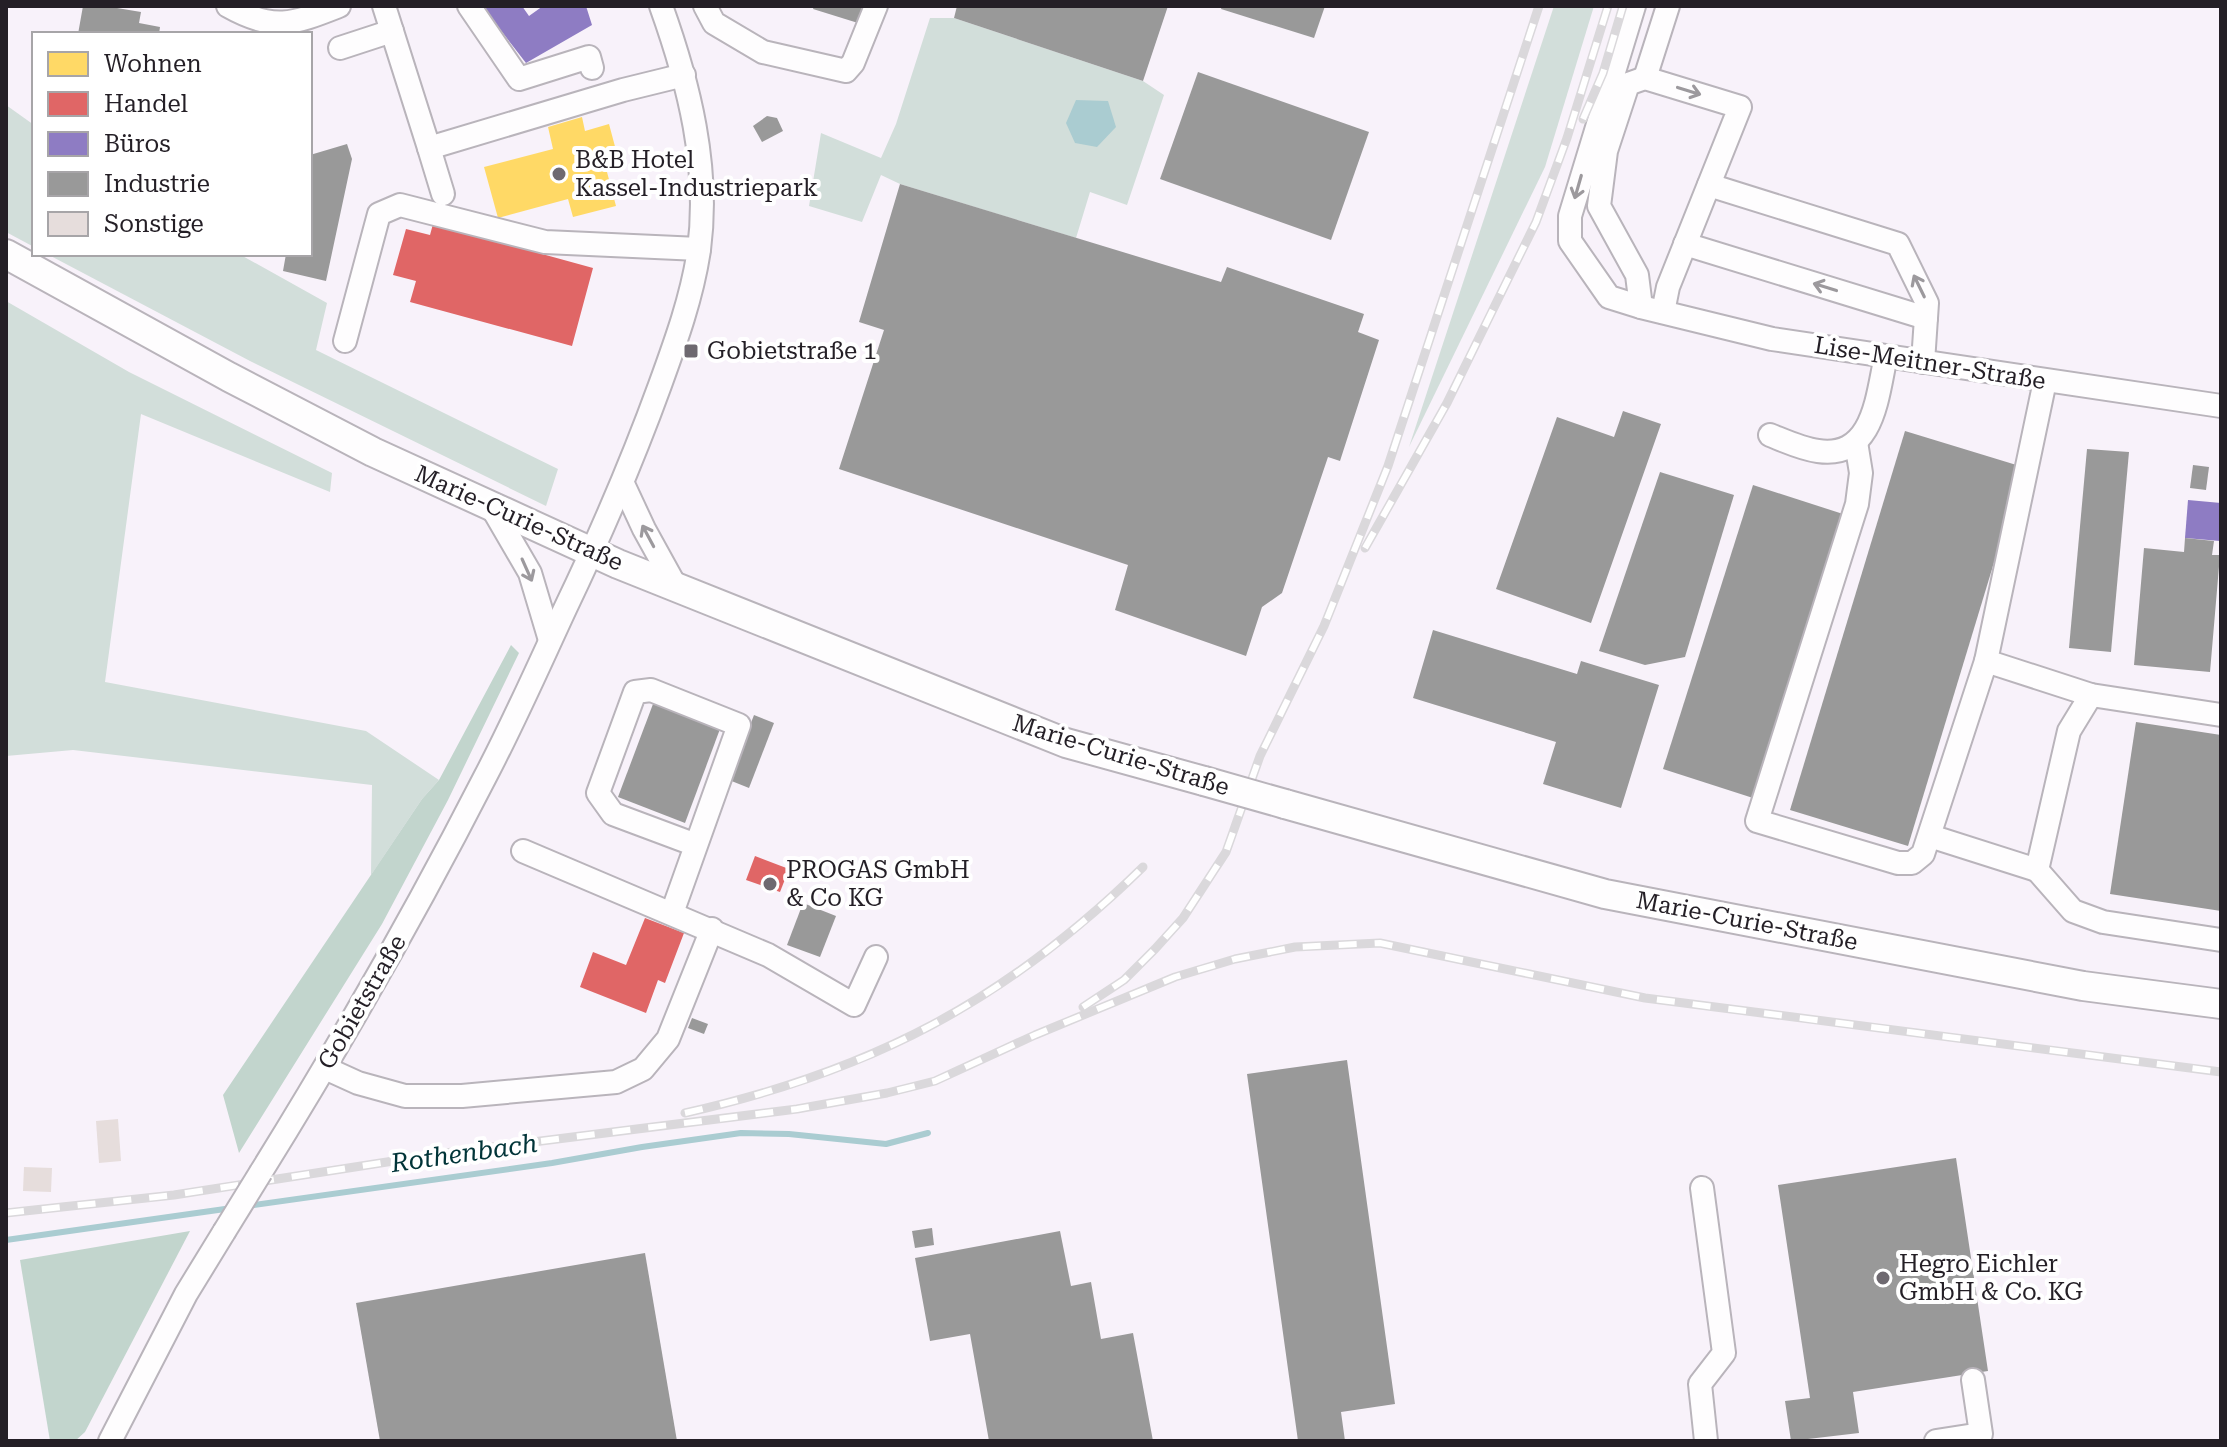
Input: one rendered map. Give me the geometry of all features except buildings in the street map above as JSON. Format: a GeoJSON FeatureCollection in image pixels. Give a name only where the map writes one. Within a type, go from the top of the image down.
{"type":"FeatureCollection","features":[{"type":"Feature","properties":{"kind":"main road","name":"Marie-Curie-Straße"},"geometry":{"type":"LineString","coordinates":[[6,254],[373,452],[592,552],[1066,743],[1605,894],[2083,986],[2221,1004]]}},
{"type":"Feature","properties":{"kind":"street"},"geometry":{"type":"LineString","coordinates":[[228,6],[261,22],[294,23],[339,6]]}},
{"type":"Feature","properties":{"kind":"street"},"geometry":{"type":"LineString","coordinates":[[384,6],[443,194]]}},
{"type":"Feature","properties":{"kind":"street"},"geometry":{"type":"LineString","coordinates":[[469,6],[519,79],[589,57],[592,68]]}},
{"type":"Feature","properties":{"kind":"street"},"geometry":{"type":"LineString","coordinates":[[705,6],[714,23],[763,52],[846,71],[853,63],[876,6]]}},
{"type":"Feature","properties":{"kind":"street","name":"Lise-Meitner-Straße"},"geometry":{"type":"LineString","coordinates":[[1634,6],[1570,216],[1570,241],[1609,297],[1772,339],[2221,406]]}},
{"type":"Feature","properties":{"kind":"street"},"geometry":{"type":"LineString","coordinates":[[1645,78],[1668,6]]}},
{"type":"Feature","properties":{"kind":"street","name":"Gobietstraße"},"geometry":{"type":"LineString","coordinates":[[110,1441],[186,1294],[325,1068],[432,879],[487,773],[623,484],[684,320],[699,249],[701,192],[695,119],[664,7]]}},
{"type":"Feature","properties":{"kind":"street"},"geometry":{"type":"LineString","coordinates":[[340,48],[392,31]]}},
{"type":"Feature","properties":{"kind":"street"},"geometry":{"type":"LineString","coordinates":[[429,148],[684,75]]}},
{"type":"Feature","properties":{"kind":"street"},"geometry":{"type":"LineString","coordinates":[[1641,307],[1637,275],[1599,206],[1606,151],[1628,84],[1645,78],[1740,107],[1668,287],[1663,312]]}},
{"type":"Feature","properties":{"kind":"street"},"geometry":{"type":"LineString","coordinates":[[1709,185],[1898,244],[1927,303],[1923,362]]}},
{"type":"Feature","properties":{"kind":"street"},"geometry":{"type":"LineString","coordinates":[[345,341],[379,214],[400,205],[545,242],[699,249]]}},
{"type":"Feature","properties":{"kind":"street"},"geometry":{"type":"LineString","coordinates":[[1685,244],[1926,318]]}},
{"type":"Feature","properties":{"kind":"street"},"geometry":{"type":"LineString","coordinates":[[1770,435],[1816,451],[1838,452],[1856,442],[1866,432],[1886,356]]}},
{"type":"Feature","properties":{"kind":"street"},"geometry":{"type":"LineString","coordinates":[[1856,442],[1861,473],[1857,504],[1757,821],[1898,863],[1912,863],[1923,854],[1930,836],[1986,661],[2045,381]]}},
{"type":"Feature","properties":{"kind":"street"},"geometry":{"type":"LineString","coordinates":[[623,484],[676,587]]}},
{"type":"Feature","properties":{"kind":"street"},"geometry":{"type":"LineString","coordinates":[[491,506],[530,573],[550,640]]}},
{"type":"Feature","properties":{"kind":"street"},"geometry":{"type":"LineString","coordinates":[[1986,661],[2091,695],[2221,715]]}},
{"type":"Feature","properties":{"kind":"street"},"geometry":{"type":"LineString","coordinates":[[672,913],[739,725],[651,690],[635,692],[598,793],[613,814],[696,845]]}},
{"type":"Feature","properties":{"kind":"street"},"geometry":{"type":"LineString","coordinates":[[2037,870],[2069,731],[2091,695]]}},
{"type":"Feature","properties":{"kind":"street"},"geometry":{"type":"LineString","coordinates":[[1930,836],[2037,870],[2073,911],[2103,922],[2221,940]]}},
{"type":"Feature","properties":{"kind":"street"},"geometry":{"type":"LineString","coordinates":[[523,851],[768,955],[854,1005],[876,957]]}},
{"type":"Feature","properties":{"kind":"street"},"geometry":{"type":"LineString","coordinates":[[325,1068],[358,1083],[405,1096],[462,1096],[616,1082],[643,1069],[668,1039],[712,929]]}},
{"type":"Feature","properties":{"kind":"street"},"geometry":{"type":"LineString","coordinates":[[1702,1188],[1724,1353],[1700,1384],[1706,1441]]}},
{"type":"Feature","properties":{"kind":"street"},"geometry":{"type":"LineString","coordinates":[[1936,1441],[1981,1434],[1973,1380]]}},
{"type":"Feature","properties":{"kind":"shaded area"},"geometry":{"type":"Polygon","coordinates":[[[1554,6],[1594,6],[1545,167],[1409,447],[1554,6]]]}},
{"type":"Feature","properties":{"kind":"shaded area"},"geometry":{"type":"Polygon","coordinates":[[[930,18],[954,18],[1143,81],[1164,95],[1127,205],[1090,192],[1076,238],[900,184],[881,175],[862,222],[809,206],[821,133],[881,158],[896,124],[930,18]]]}},
{"type":"Feature","properties":{"kind":"shaded area"},"geometry":{"type":"Polygon","coordinates":[[[6,105],[32,124],[32,246],[6,232],[6,105]]]}},
{"type":"Feature","properties":{"kind":"shaded area"},"geometry":{"type":"Polygon","coordinates":[[[51,256],[243,256],[327,303],[316,350],[558,469],[546,506],[250,361],[51,256]]]}},
{"type":"Feature","properties":{"kind":"shaded area"},"geometry":{"type":"Polygon","coordinates":[[[6,301],[129,372],[332,473],[330,492],[141,414],[105,682],[366,731],[439,780],[422,799],[371,875],[372,785],[73,750],[6,756],[6,301]]]}},
{"type":"Feature","properties":{"kind":"green space"},"geometry":{"type":"Polygon","coordinates":[[[511,645],[519,653],[448,800],[382,924],[239,1153],[223,1095],[422,799],[439,780],[511,645]]]}},
{"type":"Feature","properties":{"kind":"green space"},"geometry":{"type":"Polygon","coordinates":[[[190,1231],[85,1432],[75,1441],[50,1441],[20,1260],[190,1231]]]}},
{"type":"Feature","properties":{"kind":"water"},"geometry":{"type":"Polygon","coordinates":[[[1076,100],[1108,101],[1116,127],[1097,147],[1075,143],[1066,123],[1076,100]]]}},
{"type":"Feature","properties":{"kind":"waterway","name":"Rothenbach"},"geometry":{"type":"LineString","coordinates":[[247,1206],[741,1133],[789,1134],[886,1144],[928,1133]]}},
{"type":"Feature","properties":{"kind":"waterway","name":"Rothenbach"},"geometry":{"type":"LineString","coordinates":[[6,1240],[232,1208]]}},
{"type":"Feature","properties":{"kind":"railway"},"geometry":{"type":"LineString","coordinates":[[1083,1007],[1124,980],[1155,949],[1183,918],[1226,852],[1260,756],[1324,626],[1388,466],[1539,6]]}},
{"type":"Feature","properties":{"kind":"railway"},"geometry":{"type":"LineString","coordinates":[[1365,548],[1447,403],[1536,222],[1567,138],[1608,6]]}},
{"type":"Feature","properties":{"kind":"railway"},"geometry":{"type":"LineString","coordinates":[[1583,119],[1603,73],[1623,6]]}},
{"type":"Feature","properties":{"kind":"railway"},"geometry":{"type":"LineString","coordinates":[[685,1113],[816,1076],[876,1052],[933,1024],[987,993],[1040,956],[1143,867]]}},
{"type":"Feature","properties":{"kind":"railway"},"geometry":{"type":"LineString","coordinates":[[6,1213],[174,1195],[445,1153],[797,1109],[887,1093],[935,1081],[1035,1035],[1175,977],[1235,959],[1295,947],[1380,943],[1645,998],[2221,1072]]}},
{"type":"Feature","properties":{"kind":"place","name":"B&B Hotel Kassel-Industriepark"},"geometry":{"type":"Point","coordinates":[559,174]}},
{"type":"Feature","properties":{"kind":"place","name":"Gobietstraße 1"},"geometry":{"type":"Point","coordinates":[691,351]}},
{"type":"Feature","properties":{"kind":"place","name":"PROGAS GmbH & Co KG"},"geometry":{"type":"Point","coordinates":[770,884]}},
{"type":"Feature","properties":{"kind":"place","name":"Hegro Eichler GmbH & Co. KG"},"geometry":{"type":"Point","coordinates":[1883,1278]}}]}
